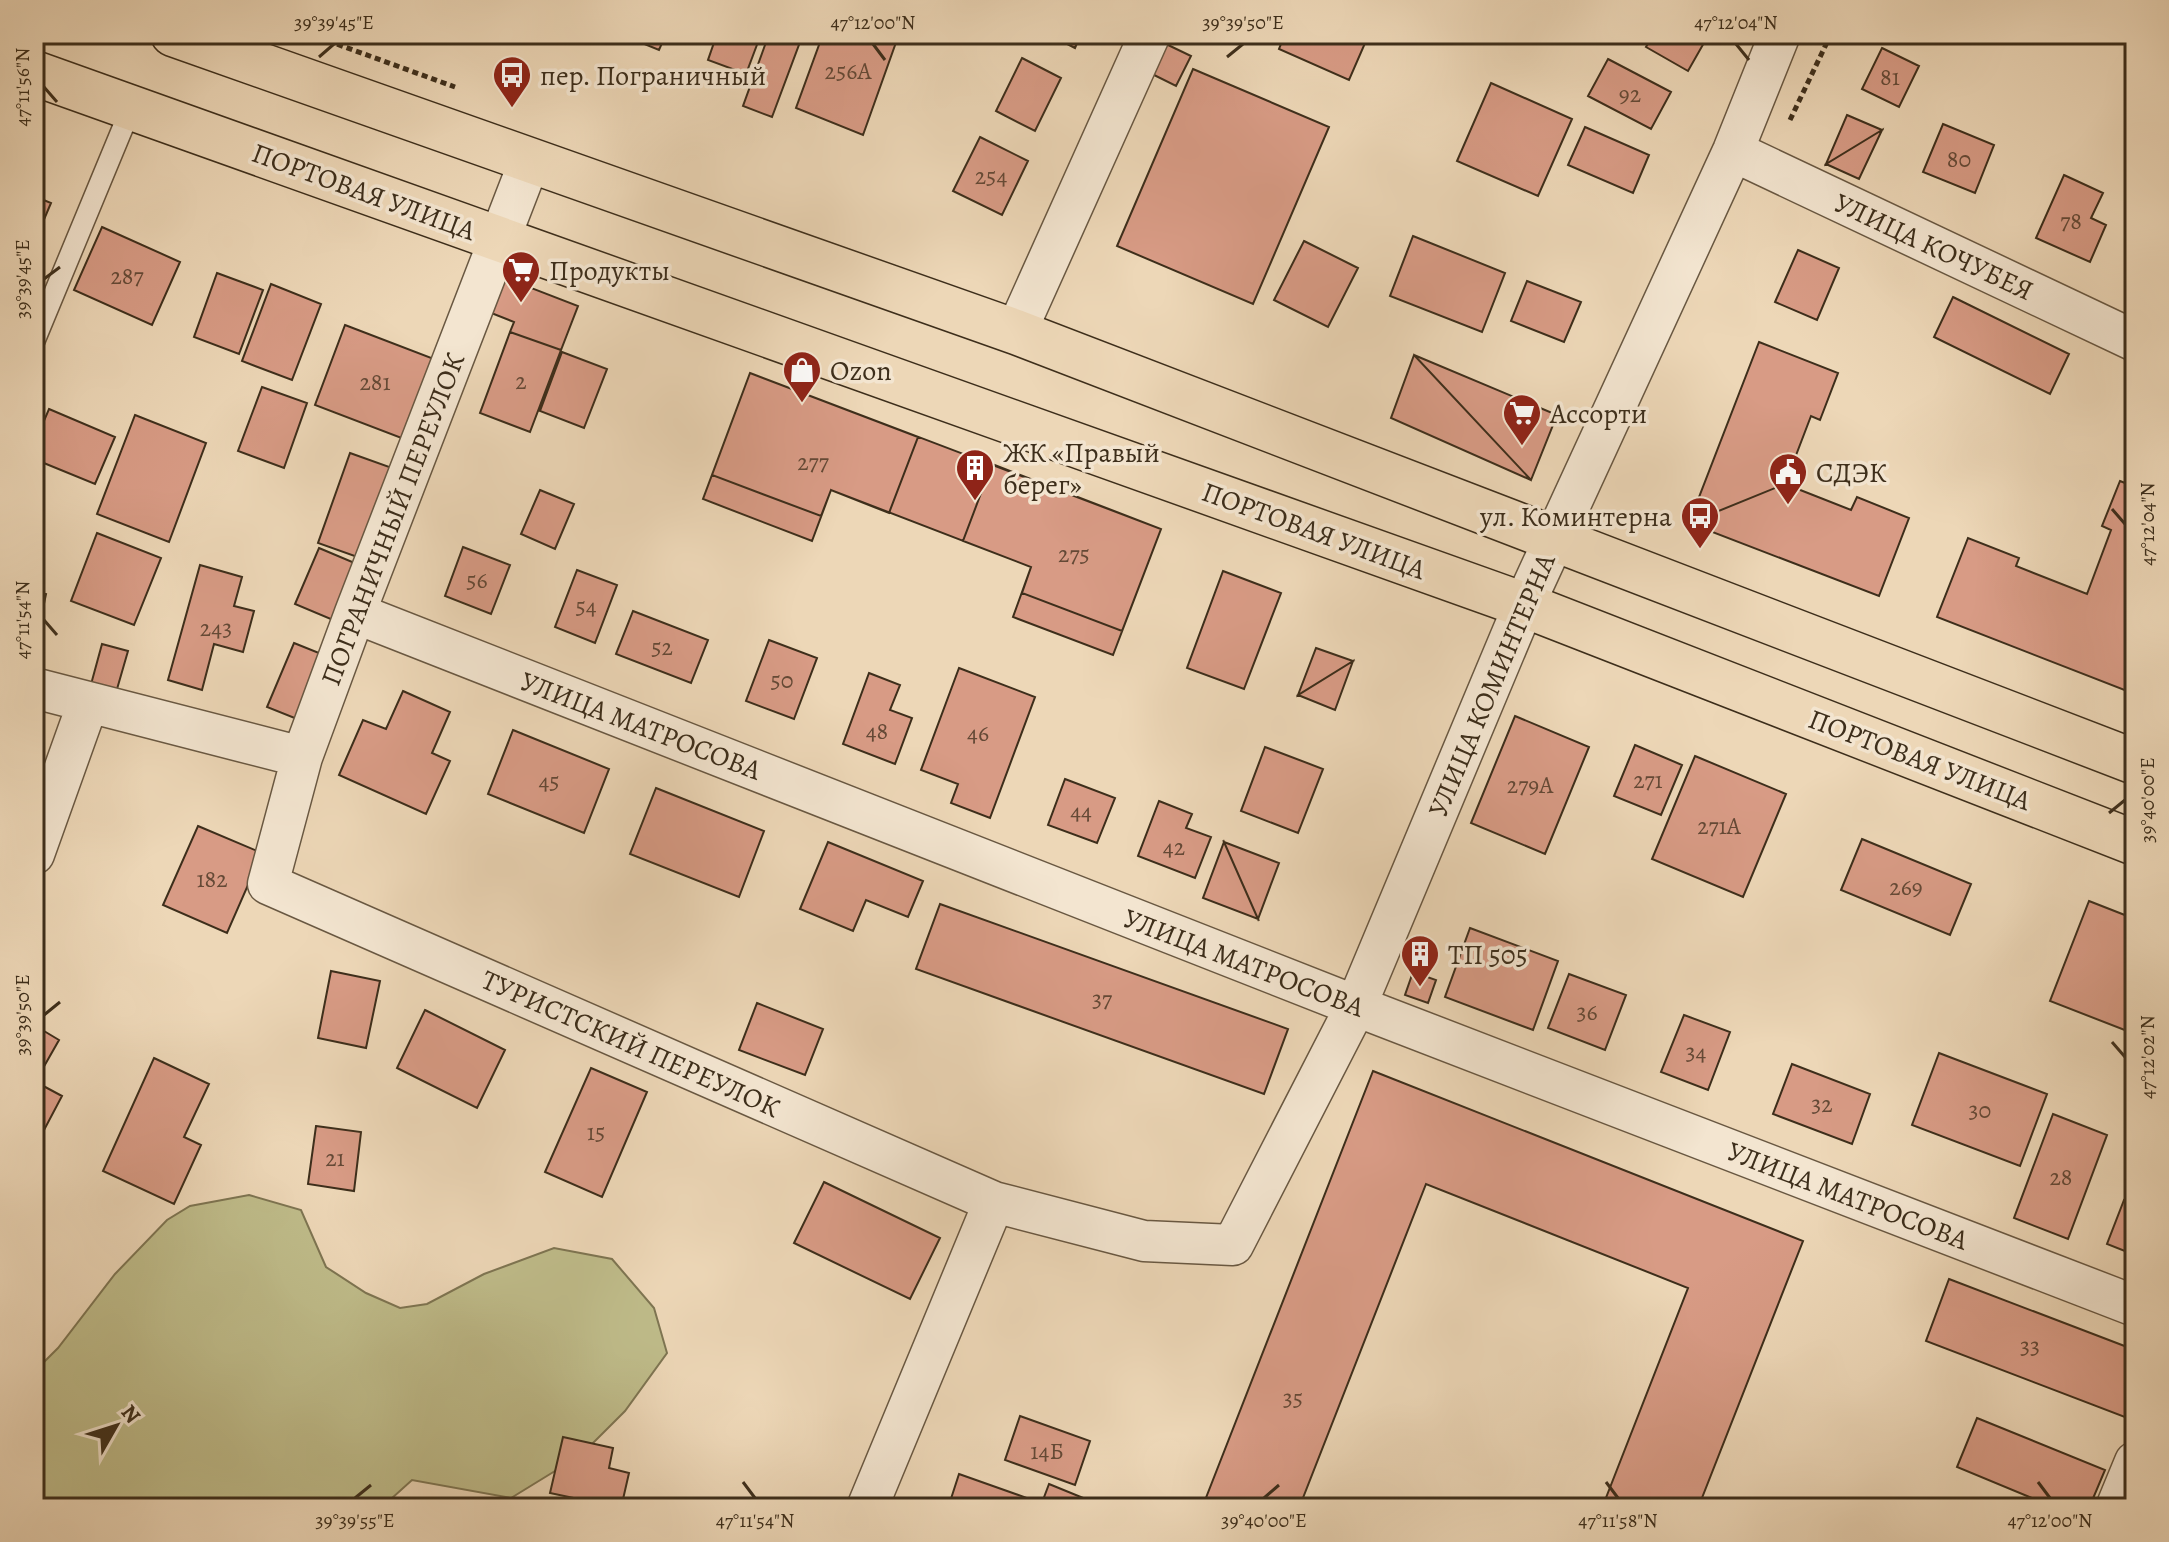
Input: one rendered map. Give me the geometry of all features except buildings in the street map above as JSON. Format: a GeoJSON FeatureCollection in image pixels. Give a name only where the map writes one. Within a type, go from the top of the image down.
{"type":"FeatureCollection","features":[{"type":"Feature","properties":{"kind":"main road"},"geometry":{"type":"LineString","coordinates":[[173,34],[1016,332],[2135,762]]}},
{"type":"Feature","properties":{"kind":"main road","name":"ПОРТОВАЯ УЛИЦА"},"geometry":{"type":"LineString","coordinates":[[34,73],[1524,605],[2135,843]]}},
{"type":"Feature","properties":{"kind":"street"},"geometry":{"type":"LineString","coordinates":[[1016,332],[1150,34]]}},
{"type":"Feature","properties":{"kind":"street","name":"УЛИЦА КОМИНТЕРНА"},"geometry":{"type":"LineString","coordinates":[[1233,1245],[1356,1006],[1554,538],[1750,159],[1780,34]]}},
{"type":"Feature","properties":{"kind":"street","name":"УЛИЦА КОЧУБЕЯ"},"geometry":{"type":"LineString","coordinates":[[1750,159],[2135,341]]}},
{"type":"Feature","properties":{"kind":"street","name":"ПОГРАНИЧНЫЙ ПЕРЕУЛОК"},"geometry":{"type":"LineString","coordinates":[[268,884],[302,757],[530,160]]}},
{"type":"Feature","properties":{"kind":"street","name":"УЛИЦА МАТРОСОВА"},"geometry":{"type":"LineString","coordinates":[[355,613],[1356,1006],[2135,1306]]}},
{"type":"Feature","properties":{"kind":"street"},"geometry":{"type":"LineString","coordinates":[[34,688],[302,757]]}},
{"type":"Feature","properties":{"kind":"street"},"geometry":{"type":"LineString","coordinates":[[34,854],[88,703]]}},
{"type":"Feature","properties":{"kind":"street","name":"ТУРИСТСКИЙ ПЕРЕУЛОК"},"geometry":{"type":"LineString","coordinates":[[268,884],[994,1202],[1144,1241],[1233,1245]]}},
{"type":"Feature","properties":{"kind":"street"},"geometry":{"type":"LineString","coordinates":[[867,1508],[994,1202]]}},
{"type":"Feature","properties":{"kind":"street"},"geometry":{"type":"LineString","coordinates":[[2116,1508],[2135,1462]]}},
{"type":"Feature","properties":{"kind":"lane"},"geometry":{"type":"LineString","coordinates":[[34,342],[131,108]]}},
{"type":"Feature","properties":{"kind":"path"},"geometry":{"type":"LineString","coordinates":[[1750,159],[1831,34]]}},
{"type":"Feature","properties":{"kind":"shaded area"},"geometry":{"type":"Polygon","coordinates":[[[249,1195],[301,1210],[326,1267],[366,1293],[400,1308],[427,1304],[484,1274],[554,1248],[612,1259],[654,1308],[667,1353],[625,1411],[581,1455],[511,1498],[412,1480],[381,1508],[34,1508],[34,1372],[58,1348],[115,1274],[167,1220],[190,1206],[249,1195]]]}},
{"type":"Feature","properties":{"kind":"place","name":"пер. Пограничный"},"geometry":{"type":"Point","coordinates":[512,109]}},
{"type":"Feature","properties":{"kind":"place","name":"Продукты"},"geometry":{"type":"Point","coordinates":[521,304]}},
{"type":"Feature","properties":{"kind":"place","name":"Ozon"},"geometry":{"type":"Point","coordinates":[802,404]}},
{"type":"Feature","properties":{"kind":"place","name":"Ассорти"},"geometry":{"type":"Point","coordinates":[1522,447]}},
{"type":"Feature","properties":{"kind":"place","name":"ЖК «Правый берег»"},"geometry":{"type":"Point","coordinates":[975,502]}},
{"type":"Feature","properties":{"kind":"place","name":"СДЭК"},"geometry":{"type":"Point","coordinates":[1788,506]}},
{"type":"Feature","properties":{"kind":"place","name":"ул. Коминтерна"},"geometry":{"type":"Point","coordinates":[1700,550]}},
{"type":"Feature","properties":{"kind":"place","name":"ТП 505"},"geometry":{"type":"Point","coordinates":[1420,988]}}]}
